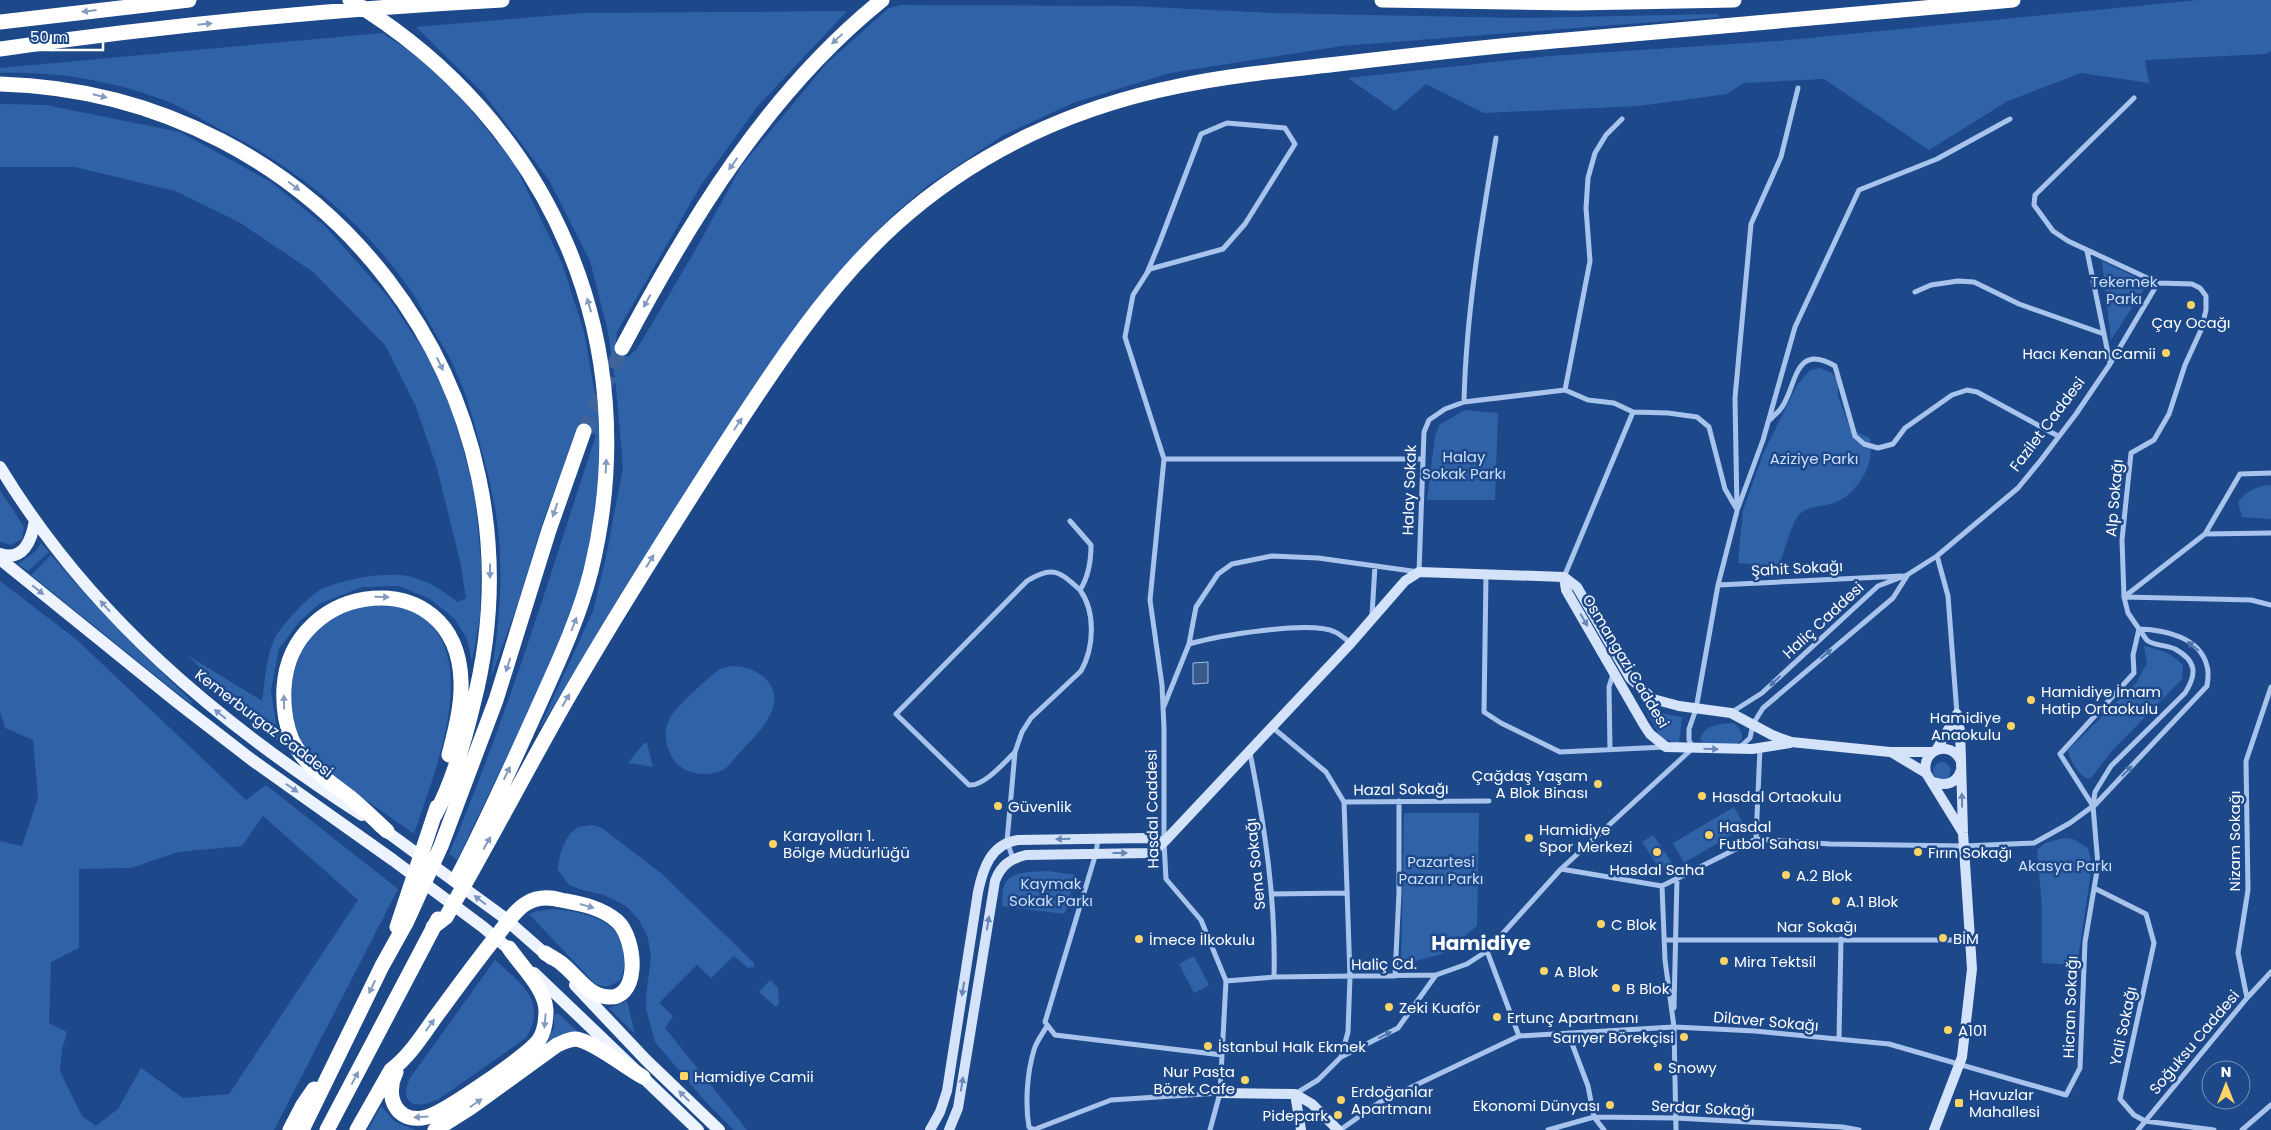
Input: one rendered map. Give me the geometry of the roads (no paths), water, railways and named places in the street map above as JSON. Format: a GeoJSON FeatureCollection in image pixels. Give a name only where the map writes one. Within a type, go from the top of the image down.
{"type":"FeatureCollection","features":[{"type":"Feature","properties":{"kind":"highway"},"geometry":{"type":"LineString","coordinates":[[0,22],[189,0]]}},
{"type":"Feature","properties":{"kind":"highway"},"geometry":{"type":"LineString","coordinates":[[329,1127],[433,927],[525,736],[564,649],[579,611],[590,572],[602,507],[607,448],[607,408],[599,349],[582,282],[546,201],[510,144],[454,79],[401,34],[350,0]]}},
{"type":"Feature","properties":{"kind":"highway"},"geometry":{"type":"LineString","coordinates":[[0,50],[246,19],[502,0]]}},
{"type":"Feature","properties":{"kind":"highway"},"geometry":{"type":"LineString","coordinates":[[1382,0],[1575,3],[1734,0]]}},
{"type":"Feature","properties":{"kind":"highway"},"geometry":{"type":"LineString","coordinates":[[433,927],[446,917],[563,706],[642,573],[792,345],[846,276],[893,227],[934,193],[993,153],[1031,134],[1103,106],[1180,86],[1237,77],[1489,46],[2013,0]]}},
{"type":"Feature","properties":{"kind":"highway"},"geometry":{"type":"LineString","coordinates":[[622,348],[670,260],[696,218],[763,123],[822,54],[878,3]]}},
{"type":"Feature","properties":{"kind":"highway"},"geometry":{"type":"LineString","coordinates":[[0,84],[62,89],[128,103],[195,127],[250,157],[310,199],[336,223],[398,294],[433,348],[455,397],[474,454],[485,505],[490,567],[487,630],[478,688],[452,778],[434,816]]}},
{"type":"Feature","properties":{"kind":"highway"},"geometry":{"type":"LineString","coordinates":[[302,1130],[394,943],[408,921],[470,772],[502,681],[551,522],[584,431]]}},
{"type":"Feature","properties":{"kind":"highway"},"geometry":{"type":"LineString","coordinates":[[387,831],[307,762],[293,741],[285,718],[283,702],[287,665],[293,652],[316,621],[347,602],[378,596],[409,602],[434,616],[452,640],[461,679],[460,706],[434,816],[400,914],[394,943]]}},
{"type":"Feature","properties":{"kind":"highway"},"geometry":{"type":"LineString","coordinates":[[357,1130],[383,1081],[391,1070],[400,1064],[420,1040],[480,956],[520,908],[534,900],[557,899],[588,906],[609,915],[627,933],[632,957],[631,976],[628,984],[620,993],[615,996],[602,996],[586,987],[561,963],[545,953]]}},
{"type":"Feature","properties":{"kind":"highway"},"geometry":{"type":"LineString","coordinates":[[400,1064],[390,1089],[391,1100],[398,1110],[409,1117],[424,1118],[449,1107],[534,1047],[544,1030],[545,1003],[534,983],[509,948]]}},
{"type":"Feature","properties":{"kind":"highway"},"geometry":{"type":"LineString","coordinates":[[435,1130],[470,1108],[557,1045],[569,1040],[580,1039],[590,1043],[642,1077]]}},
{"type":"Feature","properties":{"kind":"highway"},"geometry":{"type":"LineString","coordinates":[[290,1130],[303,1105],[314,1090],[330,1075]]}},
{"type":"Feature","properties":{"kind":"main road","name":"Kemerburgaz Caddesi"},"geometry":{"type":"LineString","coordinates":[[2,473],[35,520],[88,587],[170,672],[222,716],[259,744],[387,831],[486,904],[545,953],[646,1060],[719,1130]]}},
{"type":"Feature","properties":{"kind":"main road"},"geometry":{"type":"LineString","coordinates":[[0,554],[13,556],[27,547],[33,535],[35,520]]}},
{"type":"Feature","properties":{"kind":"main road"},"geometry":{"type":"LineString","coordinates":[[0,559],[207,725],[393,860],[509,948],[698,1130]]}},
{"type":"Feature","properties":{"kind":"street"},"geometry":{"type":"LineString","coordinates":[[1737,511],[1735,398],[1751,224],[1781,157],[1798,88]]}},
{"type":"Feature","properties":{"kind":"street","name":"Alp Sokağı"},"geometry":{"type":"LineString","coordinates":[[2134,98],[2035,195],[2034,205],[2053,231],[2087,251],[2158,283],[2192,284],[2200,288],[2206,296],[2206,310],[2201,330],[2186,365],[2169,414],[2154,440],[2131,453],[2122,540],[2124,597],[2128,613],[2139,629]]}},
{"type":"Feature","properties":{"kind":"street"},"geometry":{"type":"LineString","coordinates":[[1564,390],[1590,262],[1586,208],[1588,178],[1595,153],[1606,135],[1622,119]]}},
{"type":"Feature","properties":{"kind":"street"},"geometry":{"type":"LineString","coordinates":[[1693,748],[1689,740],[1689,729],[1696,709],[1718,585],[1737,511],[1768,421],[1796,327],[1858,190],[1937,159],[2010,119]]}},
{"type":"Feature","properties":{"kind":"street"},"geometry":{"type":"LineString","coordinates":[[1147,272],[1201,134],[1227,123],[1285,128],[1295,144],[1245,224],[1223,249],[1150,268],[1133,294],[1125,337],[1164,459],[1421,459]]}},
{"type":"Feature","properties":{"kind":"street"},"geometry":{"type":"LineString","coordinates":[[1496,138],[1479,239],[1464,402],[1564,390],[1588,400],[1614,403],[1632,412],[1668,412],[1697,416],[1709,427],[1725,489],[1737,511]]}},
{"type":"Feature","properties":{"kind":"street"},"geometry":{"type":"LineString","coordinates":[[2087,251],[2110,364]]}},
{"type":"Feature","properties":{"kind":"street"},"geometry":{"type":"LineString","coordinates":[[1915,292],[1931,285],[1958,281],[1974,282],[2018,304],[2104,334]]}},
{"type":"Feature","properties":{"kind":"street","name":"Fazilet Caddesi"},"geometry":{"type":"LineString","coordinates":[[1907,575],[1936,556],[2018,488],[2042,460],[2076,414],[2110,364],[2158,283]]}},
{"type":"Feature","properties":{"kind":"street"},"geometry":{"type":"LineString","coordinates":[[1768,421],[1782,407],[1797,369],[1808,360],[1823,360],[1835,366],[1855,436],[1864,444],[1878,448],[1893,444],[1906,428],[1952,395],[1967,390],[1977,392],[2058,436]]}},
{"type":"Feature","properties":{"kind":"street","name":"Halay Sokak"},"geometry":{"type":"LineString","coordinates":[[1419,572],[1421,459],[1424,432],[1429,420],[1445,410],[1464,402]]}},
{"type":"Feature","properties":{"kind":"street"},"geometry":{"type":"LineString","coordinates":[[1564,577],[1632,412]]}},
{"type":"Feature","properties":{"kind":"street","name":"Hasdal Caddesi"},"geometry":{"type":"LineString","coordinates":[[1164,459],[1150,600],[1163,709],[1166,879],[1200,920],[1226,982],[1220,1093],[1210,1130]]}},
{"type":"Feature","properties":{"kind":"street"},"geometry":{"type":"LineString","coordinates":[[2124,597],[2205,534],[2240,474],[2271,473]]}},
{"type":"Feature","properties":{"kind":"street"},"geometry":{"type":"LineString","coordinates":[[1070,521],[1091,545],[1089,570],[1086,581],[1080,590]]}},
{"type":"Feature","properties":{"kind":"street"},"geometry":{"type":"LineString","coordinates":[[2205,534],[2271,533]]}},
{"type":"Feature","properties":{"kind":"street"},"geometry":{"type":"LineString","coordinates":[[1163,709],[1189,644],[1196,607],[1206,588],[1218,574],[1232,564],[1272,556],[1318,558],[1419,572],[1564,577],[1577,587],[1630,678],[1653,699],[1696,709],[1731,713],[1772,735],[1791,742],[1890,752],[1949,749],[1958,755],[1962,764],[1958,777],[1950,784],[1933,782]]}},
{"type":"Feature","properties":{"kind":"street"},"geometry":{"type":"LineString","coordinates":[[1934,1130],[1962,1057],[1972,969],[1963,834],[1960,731],[1948,596],[1936,556]]}},
{"type":"Feature","properties":{"kind":"street"},"geometry":{"type":"LineString","coordinates":[[1372,617],[1375,566]]}},
{"type":"Feature","properties":{"kind":"street"},"geometry":{"type":"LineString","coordinates":[[1013,858],[1007,842],[1015,752],[1022,732],[1031,718],[1081,671],[1086,662],[1090,642],[1089,608],[1080,590],[1066,577],[1052,572],[1041,572],[1027,581],[896,714],[969,785],[974,786],[983,782],[1015,752]]}},
{"type":"Feature","properties":{"kind":"street"},"geometry":{"type":"LineString","coordinates":[[956,1130],[956,1114],[995,881],[1002,866],[1013,858],[1026,854],[1150,853],[1164,842],[1350,643],[1405,581],[1419,572]]}},
{"type":"Feature","properties":{"kind":"street"},"geometry":{"type":"LineString","coordinates":[[1486,575],[1484,712],[1501,723],[1560,752],[1666,747]]}},
{"type":"Feature","properties":{"kind":"street","name":"Şahit Sokağı"},"geometry":{"type":"LineString","coordinates":[[1718,585],[1907,575]]}},
{"type":"Feature","properties":{"kind":"street","name":"Haliç Caddesi"},"geometry":{"type":"LineString","coordinates":[[1731,713],[1762,693],[1878,586],[1907,575]]}},
{"type":"Feature","properties":{"kind":"street","name":"Haliç Caddesi"},"geometry":{"type":"LineString","coordinates":[[1736,749],[1745,744],[1750,738],[1753,724],[1772,700],[1893,598],[1907,575]]}},
{"type":"Feature","properties":{"kind":"street","name":"Osmangazi Caddesi"},"geometry":{"type":"LineString","coordinates":[[1564,577],[1566,590],[1647,730],[1666,747],[1736,749],[1760,748],[1791,742]]}},
{"type":"Feature","properties":{"kind":"street"},"geometry":{"type":"LineString","coordinates":[[2124,597],[2251,600],[2271,605]]}},
{"type":"Feature","properties":{"kind":"street"},"geometry":{"type":"LineString","coordinates":[[1189,644],[1214,636],[1309,626],[1334,631],[1350,643]]}},
{"type":"Feature","properties":{"kind":"street"},"geometry":{"type":"LineString","coordinates":[[2093,806],[2060,754],[2134,673],[2133,655],[2139,629]]}},
{"type":"Feature","properties":{"kind":"street"},"geometry":{"type":"LineString","coordinates":[[2093,806],[2095,792],[2111,766],[2185,693],[2193,680],[2194,671],[2189,661],[2175,649],[2148,641],[2139,629]]}},
{"type":"Feature","properties":{"kind":"street"},"geometry":{"type":"LineString","coordinates":[[1561,869],[1662,886],[1756,840],[1830,844],[1964,846],[2034,844],[2070,824],[2093,806],[2207,686],[2208,668],[2202,653],[2184,638],[2160,630],[2139,629]]}},
{"type":"Feature","properties":{"kind":"street"},"geometry":{"type":"LineString","coordinates":[[1610,750],[1609,686],[1614,671]]}},
{"type":"Feature","properties":{"kind":"street","name":"Nizam Sokağı"},"geometry":{"type":"LineString","coordinates":[[2247,998],[2238,953],[2248,890],[2246,761],[2271,687]]}},
{"type":"Feature","properties":{"kind":"street"},"geometry":{"type":"LineString","coordinates":[[1926,773],[1926,762],[1957,714]]}},
{"type":"Feature","properties":{"kind":"street"},"geometry":{"type":"LineString","coordinates":[[1272,726],[1326,772],[1344,802],[1350,977],[1348,1032],[1341,1057]]}},
{"type":"Feature","properties":{"kind":"street","name":"Haliç Cd."},"geometry":{"type":"LineString","coordinates":[[1226,982],[1274,977],[1436,976],[1467,964],[1488,951],[1561,869],[1693,748]]}},
{"type":"Feature","properties":{"kind":"street"},"geometry":{"type":"LineString","coordinates":[[1756,840],[1760,748]]}},
{"type":"Feature","properties":{"kind":"street","name":"Sena Sokağı"},"geometry":{"type":"LineString","coordinates":[[1249,750],[1262,814],[1271,894],[1275,938],[1274,977]]}},
{"type":"Feature","properties":{"kind":"street"},"geometry":{"type":"LineString","coordinates":[[1890,752],[1926,773],[1963,834]]}},
{"type":"Feature","properties":{"kind":"street"},"geometry":{"type":"LineString","coordinates":[[1395,976],[1399,892],[1399,801]]}},
{"type":"Feature","properties":{"kind":"street","name":"Hazal Sokağı"},"geometry":{"type":"LineString","coordinates":[[1344,802],[1489,801]]}},
{"type":"Feature","properties":{"kind":"street","name":"Hicran Sokağı"},"geometry":{"type":"LineString","coordinates":[[1960,1063],[2066,1096],[2080,1068],[2085,942],[2098,865],[2093,806]]}},
{"type":"Feature","properties":{"kind":"street"},"geometry":{"type":"LineString","coordinates":[[930,1130],[940,1112],[947,1091],[982,874],[992,854],[1007,842],[1146,838],[1164,842]]}},
{"type":"Feature","properties":{"kind":"street"},"geometry":{"type":"LineString","coordinates":[[1098,839],[1096,853],[1045,1022],[1055,1035],[1222,1055]]}},
{"type":"Feature","properties":{"kind":"street"},"geometry":{"type":"LineString","coordinates":[[1676,1130],[1674,1027],[1677,878]]}},
{"type":"Feature","properties":{"kind":"street"},"geometry":{"type":"LineString","coordinates":[[1662,886],[1664,940],[1674,1027]]}},
{"type":"Feature","properties":{"kind":"street","name":"Yali Sokağı"},"geometry":{"type":"LineString","coordinates":[[2094,888],[2146,914],[2154,943],[2120,1100],[2134,1115],[2146,1121],[2214,1130]]}},
{"type":"Feature","properties":{"kind":"street"},"geometry":{"type":"LineString","coordinates":[[1271,894],[1346,893]]}},
{"type":"Feature","properties":{"kind":"street"},"geometry":{"type":"LineString","coordinates":[[1839,1039],[1841,939]]}},
{"type":"Feature","properties":{"kind":"street","name":"Nar Sokağı"},"geometry":{"type":"LineString","coordinates":[[1664,940],[1970,940]]}},
{"type":"Feature","properties":{"kind":"street"},"geometry":{"type":"LineString","coordinates":[[1488,951],[1519,1036]]}},
{"type":"Feature","properties":{"kind":"street","name":"Soğuksu Caddesi"},"geometry":{"type":"LineString","coordinates":[[2138,1130],[2247,998],[2271,972]]}},
{"type":"Feature","properties":{"kind":"street"},"geometry":{"type":"LineString","coordinates":[[1295,1094],[1318,1080],[1341,1057],[1398,1028],[1436,976]]}},
{"type":"Feature","properties":{"kind":"street"},"geometry":{"type":"LineString","coordinates":[[1048,1026],[1034,1050],[1030,1076],[1026,1114],[1029,1126],[1033,1130],[1111,1100],[1220,1093],[1295,1094],[1312,1104],[1339,1130]]}},
{"type":"Feature","properties":{"kind":"street","name":"Dilaver Sokağı"},"geometry":{"type":"LineString","coordinates":[[1339,1130],[1380,1102],[1519,1036],[1674,1027],[1755,1031],[1889,1044],[1960,1063]]}},
{"type":"Feature","properties":{"kind":"street"},"geometry":{"type":"LineString","coordinates":[[1568,1033],[1588,1086],[1594,1116],[1604,1130]]}},
{"type":"Feature","properties":{"kind":"street"},"geometry":{"type":"LineString","coordinates":[[1295,1094],[1301,1130]]}},
{"type":"Feature","properties":{"kind":"street"},"geometry":{"type":"LineString","coordinates":[[2242,1130],[2271,1105]]}},
{"type":"Feature","properties":{"kind":"street"},"geometry":{"type":"LineString","coordinates":[[949,1130],[956,1114]]}},
{"type":"Feature","properties":{"kind":"street","name":"Serdar Sokağı"},"geometry":{"type":"LineString","coordinates":[[1548,1130],[1594,1116],[1676,1118],[1842,1127],[1859,1130]]}},
{"type":"Feature","properties":{"kind":"tunnel"},"geometry":{"type":"LineString","coordinates":[[584,431],[622,348]]}},
{"type":"Feature","properties":{"kind":"place","name":"Çay Ocağı"},"geometry":{"type":"Point","coordinates":[2191,305]}},
{"type":"Feature","properties":{"kind":"place","name":"Hacı Kenan Camii"},"geometry":{"type":"Point","coordinates":[2166,353]}},
{"type":"Feature","properties":{"kind":"place","name":"Hamidiye İmam Hatip Ortaokulu"},"geometry":{"type":"Point","coordinates":[2031,700]}},
{"type":"Feature","properties":{"kind":"place","name":"Hamidiye Anaokulu"},"geometry":{"type":"Point","coordinates":[2011,726]}},
{"type":"Feature","properties":{"kind":"place","name":"Çağdaş Yaşam A Blok Binası"},"geometry":{"type":"Point","coordinates":[1598,784]}},
{"type":"Feature","properties":{"kind":"place","name":"Hasdal Ortaokulu"},"geometry":{"type":"Point","coordinates":[1702,796]}},
{"type":"Feature","properties":{"kind":"place","name":"Güvenlik"},"geometry":{"type":"Point","coordinates":[998,806]}},
{"type":"Feature","properties":{"kind":"place","name":"Hasdal Futbol Sahası"},"geometry":{"type":"Point","coordinates":[1709,835]}},
{"type":"Feature","properties":{"kind":"place","name":"Hamidiye Spor Merkezi"},"geometry":{"type":"Point","coordinates":[1529,838]}},
{"type":"Feature","properties":{"kind":"place","name":"Karayolları 1. Bölge Müdürlüğü"},"geometry":{"type":"Point","coordinates":[773,844]}},
{"type":"Feature","properties":{"kind":"place","name":"Hasdal Saha"},"geometry":{"type":"Point","coordinates":[1657,852]}},
{"type":"Feature","properties":{"kind":"place","name":"Fırın Sokağı"},"geometry":{"type":"Point","coordinates":[1918,852]}},
{"type":"Feature","properties":{"kind":"place","name":"A.2 Blok"},"geometry":{"type":"Point","coordinates":[1786,875]}},
{"type":"Feature","properties":{"kind":"place","name":"A.1 Blok"},"geometry":{"type":"Point","coordinates":[1836,901]}},
{"type":"Feature","properties":{"kind":"place","name":"C Blok"},"geometry":{"type":"Point","coordinates":[1601,924]}},
{"type":"Feature","properties":{"kind":"place","name":"BİM"},"geometry":{"type":"Point","coordinates":[1943,938]}},
{"type":"Feature","properties":{"kind":"place","name":"İmece İlkokulu"},"geometry":{"type":"Point","coordinates":[1139,939]}},
{"type":"Feature","properties":{"kind":"place","name":"Mira Tektsil"},"geometry":{"type":"Point","coordinates":[1724,961]}},
{"type":"Feature","properties":{"kind":"place","name":"A Blok"},"geometry":{"type":"Point","coordinates":[1544,971]}},
{"type":"Feature","properties":{"kind":"place","name":"B Blok"},"geometry":{"type":"Point","coordinates":[1616,988]}},
{"type":"Feature","properties":{"kind":"place","name":"Zeki Kuaför"},"geometry":{"type":"Point","coordinates":[1389,1007]}},
{"type":"Feature","properties":{"kind":"place","name":"Ertunç Apartmanı"},"geometry":{"type":"Point","coordinates":[1497,1017]}},
{"type":"Feature","properties":{"kind":"place","name":"A101"},"geometry":{"type":"Point","coordinates":[1948,1030]}},
{"type":"Feature","properties":{"kind":"place","name":"Sarıyer Börekçisi"},"geometry":{"type":"Point","coordinates":[1684,1037]}},
{"type":"Feature","properties":{"kind":"place","name":"İstanbul Halk Ekmek"},"geometry":{"type":"Point","coordinates":[1208,1046]}},
{"type":"Feature","properties":{"kind":"place","name":"Snowy"},"geometry":{"type":"Point","coordinates":[1658,1067]}},
{"type":"Feature","properties":{"kind":"place","name":"Hamidiye Camii"},"geometry":{"type":"Point","coordinates":[684,1076]}},
{"type":"Feature","properties":{"kind":"place","name":"Nur Pasta Börek Cafe"},"geometry":{"type":"Point","coordinates":[1245,1080]}},
{"type":"Feature","properties":{"kind":"place","name":"Erdoğanlar Apartmanı"},"geometry":{"type":"Point","coordinates":[1341,1100]}},
{"type":"Feature","properties":{"kind":"place","name":"Havuzlar Mahallesi"},"geometry":{"type":"Point","coordinates":[1959,1103]}},
{"type":"Feature","properties":{"kind":"place","name":"Ekonomi Dünyası"},"geometry":{"type":"Point","coordinates":[1610,1105]}},
{"type":"Feature","properties":{"kind":"place","name":"Pidepark"},"geometry":{"type":"Point","coordinates":[1338,1115]}},
{"type":"Feature","properties":{"kind":"district","name":"Hamidiye"},"geometry":{"type":"Point","coordinates":[1481,943]}},
{"type":"Feature","properties":{"kind":"park label","name":"Tekemek Parkı"},"geometry":{"type":"Point","coordinates":[2124,290]}},
{"type":"Feature","properties":{"kind":"park label","name":"Aziziye Parkı"},"geometry":{"type":"Point","coordinates":[1814,458]}},
{"type":"Feature","properties":{"kind":"park label","name":"Halay Sokak Parkı"},"geometry":{"type":"Point","coordinates":[1464,464]}},
{"type":"Feature","properties":{"kind":"park label","name":"Akasya Parkı"},"geometry":{"type":"Point","coordinates":[2065,865]}},
{"type":"Feature","properties":{"kind":"park label","name":"Pazartesi Pazarı Parkı"},"geometry":{"type":"Point","coordinates":[1441,870]}},
{"type":"Feature","properties":{"kind":"park label","name":"Kaymak Sokak Parkı"},"geometry":{"type":"Point","coordinates":[1051,892]}}]}
